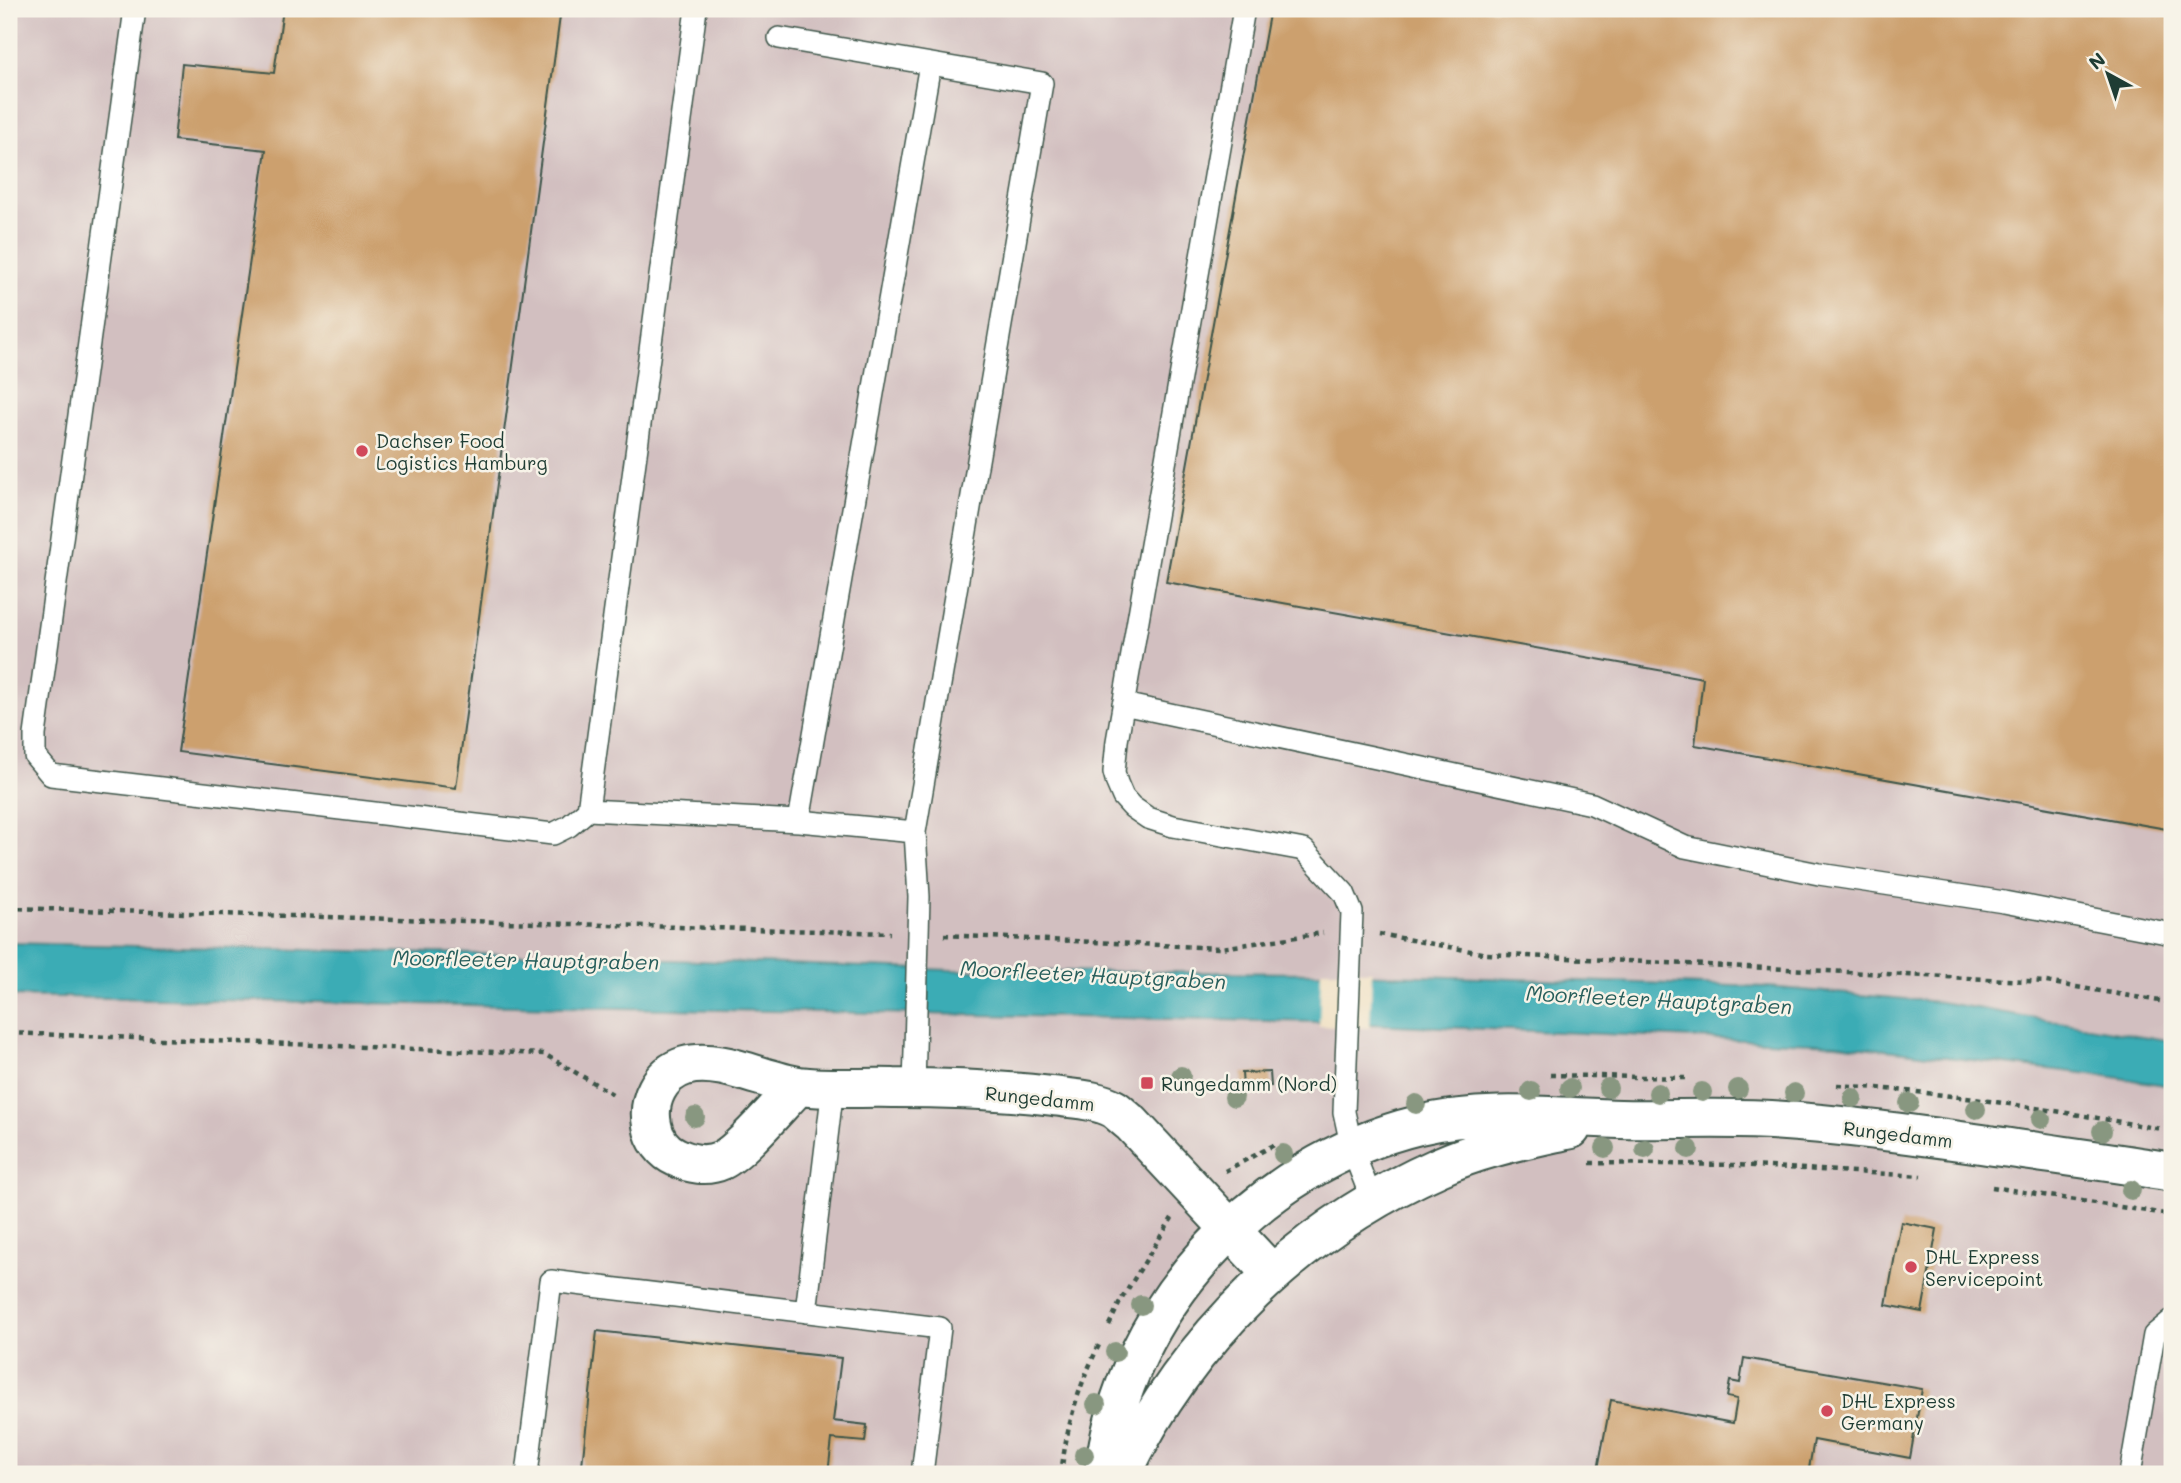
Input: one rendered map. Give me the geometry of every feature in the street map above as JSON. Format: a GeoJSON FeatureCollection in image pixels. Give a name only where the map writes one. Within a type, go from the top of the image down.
{"type":"FeatureCollection","features":[{"type":"Feature","properties":{"kind":"street","name":"Rungedamm"},"geometry":{"type":"LineString","coordinates":[[650,1116],[656,1089],[667,1076],[684,1066],[704,1064],[815,1086],[914,1088],[1093,1101],[1115,1110],[1140,1133],[1272,1274]]}},
{"type":"Feature","properties":{"kind":"street"},"geometry":{"type":"LineString","coordinates":[[650,1116],[660,1145],[670,1154],[697,1164],[722,1160],[815,1086]]}},
{"type":"Feature","properties":{"kind":"street","name":"Rungedamm"},"geometry":{"type":"LineString","coordinates":[[1104,1474],[1121,1399],[1144,1345],[1178,1287],[1202,1256],[1231,1228],[1275,1193],[1352,1149],[1417,1125],[1490,1114],[1621,1119],[1772,1120],[1891,1131],[2172,1172]]}},
{"type":"Feature","properties":{"kind":"street","name":"Rungedamm"},"geometry":{"type":"LineString","coordinates":[[1122,1474],[1149,1424],[1182,1377],[1240,1304],[1272,1274],[1336,1224],[1372,1200],[1460,1158],[1544,1135],[1621,1119]]}},
{"type":"Feature","properties":{"kind":"lane"},"geometry":{"type":"LineString","coordinates":[[135,9],[37,721],[35,756],[51,775],[553,834],[569,826],[588,810],[696,9]]}},
{"type":"Feature","properties":{"kind":"lane"},"geometry":{"type":"LineString","coordinates":[[1244,9],[1123,704],[1114,772],[1123,797],[1148,818],[1173,826],[1304,850],[1344,892],[1352,912],[1344,1112],[1352,1149],[1372,1200]]}},
{"type":"Feature","properties":{"kind":"lane"},"geometry":{"type":"LineString","coordinates":[[779,37],[1042,83],[915,832],[919,897],[914,1088]]}},
{"type":"Feature","properties":{"kind":"lane"},"geometry":{"type":"LineString","coordinates":[[799,821],[930,64]]}},
{"type":"Feature","properties":{"kind":"lane"},"geometry":{"type":"LineString","coordinates":[[1123,704],[1592,804],[1685,847],[1819,874],[2004,902],[2172,934]]}},
{"type":"Feature","properties":{"kind":"lane"},"geometry":{"type":"LineString","coordinates":[[588,810],[799,821],[915,832]]}},
{"type":"Feature","properties":{"kind":"lane"},"geometry":{"type":"LineString","coordinates":[[806,1312],[815,1086]]}},
{"type":"Feature","properties":{"kind":"lane"},"geometry":{"type":"LineString","coordinates":[[527,1474],[551,1281],[940,1328],[922,1474]]}},
{"type":"Feature","properties":{"kind":"lane"},"geometry":{"type":"LineString","coordinates":[[2130,1474],[2154,1335],[2172,1320]]}},
{"type":"Feature","properties":{"kind":"path"},"geometry":{"type":"LineString","coordinates":[[9,908],[1221,948],[1351,929],[1487,954],[2046,982],[2172,1003]]}},
{"type":"Feature","properties":{"kind":"path"},"geometry":{"type":"LineString","coordinates":[[9,1033],[544,1054],[650,1116]]}},
{"type":"Feature","properties":{"kind":"path"},"geometry":{"type":"LineString","coordinates":[[1584,1163],[1737,1165],[1932,1177]]}},
{"type":"Feature","properties":{"kind":"path"},"geometry":{"type":"LineString","coordinates":[[1981,1185],[2172,1215]]}},
{"type":"Feature","properties":{"kind":"shaded area"},"geometry":{"type":"Polygon","coordinates":[[[9,9],[2172,9],[2172,1474],[9,1474],[9,9]]]}},
{"type":"Feature","properties":{"kind":"water","name":"Moorfleeter Hauptgraben"},"geometry":{"type":"Polygon","coordinates":[[[9,943],[559,956],[979,971],[1326,973],[1767,987],[1940,1002],[2172,1041],[2172,1086],[1836,1044],[1322,1022],[9,996],[9,943]]]}},
{"type":"Feature","properties":{"kind":"pier"},"geometry":{"type":"Polygon","coordinates":[[[1321,970],[1372,971],[1370,1028],[1319,1026],[1321,970]]]}},
{"type":"Feature","properties":{"kind":"building","name":"Dachser Food Logistics Hamburg"},"geometry":{"type":"Polygon","coordinates":[[[283,9],[561,9],[456,788],[178,752],[266,150],[174,140],[182,64],[274,73],[283,9]]]}},
{"type":"Feature","properties":{"kind":"building"},"geometry":{"type":"Polygon","coordinates":[[[1270,9],[2172,9],[2172,830],[1695,745],[1703,678],[1166,582],[1270,9]]]}},
{"type":"Feature","properties":{"kind":"building"},"geometry":{"type":"Polygon","coordinates":[[[1270,1072],[1271,1086],[1243,1088],[1242,1073],[1270,1072]]]}},
{"type":"Feature","properties":{"kind":"building","name":"DHL Express Servicepoint"},"geometry":{"type":"Polygon","coordinates":[[[1901,1222],[1937,1229],[1922,1312],[1886,1305],[1901,1222]]]}},
{"type":"Feature","properties":{"kind":"building"},"geometry":{"type":"Polygon","coordinates":[[[597,1331],[841,1358],[833,1421],[867,1425],[865,1442],[832,1439],[828,1474],[581,1474],[597,1331]]]}},
{"type":"Feature","properties":{"kind":"building","name":"DHL Express Germany"},"geometry":{"type":"Polygon","coordinates":[[[1744,1358],[1922,1389],[1910,1458],[1814,1440],[1808,1474],[1597,1474],[1611,1400],[1733,1423],[1737,1399],[1727,1397],[1730,1381],[1740,1383],[1744,1358]]]}},
{"type":"Feature","properties":{"kind":"place","name":"Dachser Food Logistics Hamburg"},"geometry":{"type":"Point","coordinates":[362,451]}},
{"type":"Feature","properties":{"kind":"place","name":"Rungedamm (Nord)"},"geometry":{"type":"Point","coordinates":[1147,1083]}},
{"type":"Feature","properties":{"kind":"place","name":"DHL Express Servicepoint"},"geometry":{"type":"Point","coordinates":[1911,1267]}},
{"type":"Feature","properties":{"kind":"place","name":"DHL Express Germany"},"geometry":{"type":"Point","coordinates":[1827,1411]}}]}
